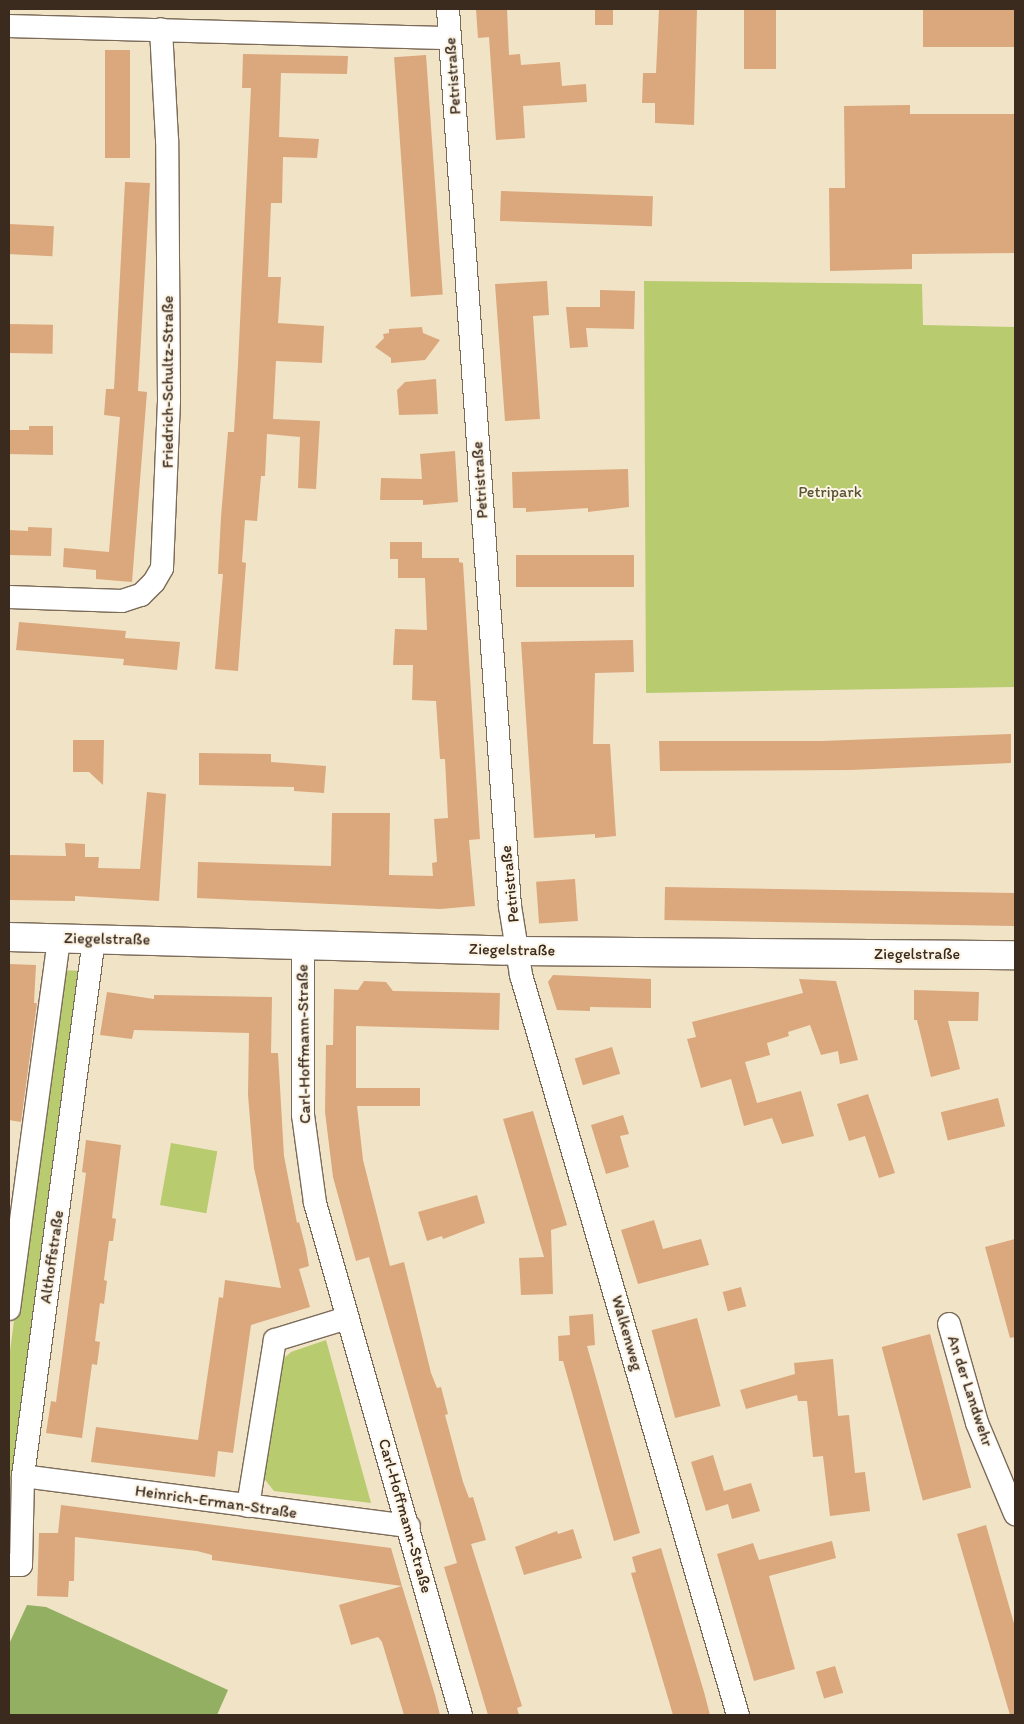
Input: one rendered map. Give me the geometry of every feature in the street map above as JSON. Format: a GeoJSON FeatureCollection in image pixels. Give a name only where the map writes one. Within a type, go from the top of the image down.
{"type":"FeatureCollection","features":[{"type":"Feature","properties":{"kind":"street","name":"Petristraße"},"geometry":{"type":"LineString","coordinates":[[448,9],[510,906],[518,951]]}},
{"type":"Feature","properties":{"kind":"street"},"geometry":{"type":"LineString","coordinates":[[9,26],[450,38]]}},
{"type":"Feature","properties":{"kind":"street","name":"Friedrich-Schultz-Straße"},"geometry":{"type":"LineString","coordinates":[[9,597],[122,600],[141,595],[154,582],[162,568],[169,400],[167,140],[161,29]]}},
{"type":"Feature","properties":{"kind":"street","name":"Ziegelstraße"},"geometry":{"type":"LineString","coordinates":[[9,937],[518,951],[1015,955]]}},
{"type":"Feature","properties":{"kind":"street"},"geometry":{"type":"LineString","coordinates":[[9,1309],[58,938]]}},
{"type":"Feature","properties":{"kind":"street","name":"Althoffstraße"},"geometry":{"type":"LineString","coordinates":[[9,1565],[21,1565],[23,1476],[94,939]]}},
{"type":"Feature","properties":{"kind":"street","name":"Carl-Hoffmann-Straße"},"geometry":{"type":"LineString","coordinates":[[303,944],[303,1115],[315,1203],[409,1526],[461,1715]]}},
{"type":"Feature","properties":{"kind":"street","name":"Walkenweg"},"geometry":{"type":"LineString","coordinates":[[518,951],[524,983],[738,1715]]}},
{"type":"Feature","properties":{"kind":"street"},"geometry":{"type":"LineString","coordinates":[[248,1506],[275,1340],[348,1318]]}},
{"type":"Feature","properties":{"kind":"street","name":"An der Landwehr"},"geometry":{"type":"LineString","coordinates":[[949,1324],[977,1422],[1015,1514]]}},
{"type":"Feature","properties":{"kind":"street","name":"Heinrich-Erman-Straße"},"geometry":{"type":"LineString","coordinates":[[23,1476],[409,1526]]}},
{"type":"Feature","properties":{"kind":"green space","name":"Petripark"},"geometry":{"type":"Polygon","coordinates":[[[644,281],[922,284],[923,325],[1015,327],[1015,687],[646,693],[644,281]]]}},
{"type":"Feature","properties":{"kind":"green space"},"geometry":{"type":"Polygon","coordinates":[[[60,970],[84,971],[11,1548],[9,1359],[60,970]]]}},
{"type":"Feature","properties":{"kind":"green space"},"geometry":{"type":"Polygon","coordinates":[[[171,1143],[217,1151],[206,1213],[160,1205],[171,1143]]]}},
{"type":"Feature","properties":{"kind":"green space"},"geometry":{"type":"Polygon","coordinates":[[[326,1340],[371,1503],[274,1491],[262,1476],[280,1362],[291,1352],[326,1340]]]}},
{"type":"Feature","properties":{"kind":"green space"},"geometry":{"type":"Polygon","coordinates":[[[27,1605],[46,1607],[228,1690],[217,1715],[9,1715],[9,1644],[27,1605]]]}},
{"type":"Feature","properties":{"kind":"building"},"geometry":{"type":"Polygon","coordinates":[[[476,9],[507,9],[509,55],[520,54],[521,65],[560,62],[562,86],[586,84],[587,102],[523,106],[525,138],[496,140],[489,37],[478,38],[476,9]]]}},
{"type":"Feature","properties":{"kind":"building"},"geometry":{"type":"Polygon","coordinates":[[[595,9],[613,9],[613,25],[595,25],[595,9]]]}},
{"type":"Feature","properties":{"kind":"building"},"geometry":{"type":"Polygon","coordinates":[[[659,9],[697,9],[694,125],[655,123],[655,103],[642,103],[643,73],[656,73],[659,9]]]}},
{"type":"Feature","properties":{"kind":"building"},"geometry":{"type":"Polygon","coordinates":[[[744,9],[776,9],[776,69],[744,69],[744,9]]]}},
{"type":"Feature","properties":{"kind":"building"},"geometry":{"type":"Polygon","coordinates":[[[923,9],[1015,9],[1015,47],[923,47],[923,9]]]}},
{"type":"Feature","properties":{"kind":"building"},"geometry":{"type":"Polygon","coordinates":[[[105,50],[130,50],[130,158],[105,158],[105,50]]]}},
{"type":"Feature","properties":{"kind":"building"},"geometry":{"type":"Polygon","coordinates":[[[243,54],[348,56],[347,74],[281,73],[279,137],[319,139],[317,158],[283,157],[282,203],[271,203],[268,277],[281,277],[278,323],[324,326],[322,363],[276,361],[273,419],[320,421],[316,489],[298,488],[300,437],[267,434],[265,476],[261,476],[257,521],[245,520],[242,562],[246,563],[238,671],[215,669],[223,574],[218,574],[221,517],[228,432],[234,432],[251,88],[242,88],[243,54]]]}},
{"type":"Feature","properties":{"kind":"building"},"geometry":{"type":"Polygon","coordinates":[[[426,55],[443,294],[411,297],[394,57],[426,55]]]}},
{"type":"Feature","properties":{"kind":"building"},"geometry":{"type":"Polygon","coordinates":[[[910,105],[910,114],[1015,114],[1015,253],[912,254],[912,269],[830,271],[829,188],[845,188],[844,106],[910,105]]]}},
{"type":"Feature","properties":{"kind":"building"},"geometry":{"type":"Polygon","coordinates":[[[125,182],[150,183],[138,391],[147,392],[132,582],[96,579],[96,570],[63,567],[64,548],[109,552],[120,417],[104,415],[106,389],[114,389],[125,182]]]}},
{"type":"Feature","properties":{"kind":"building"},"geometry":{"type":"Polygon","coordinates":[[[501,191],[653,196],[652,226],[500,221],[501,191]]]}},
{"type":"Feature","properties":{"kind":"building"},"geometry":{"type":"Polygon","coordinates":[[[9,224],[54,226],[52,256],[9,254],[9,224]]]}},
{"type":"Feature","properties":{"kind":"building"},"geometry":{"type":"Polygon","coordinates":[[[547,281],[549,315],[533,316],[540,419],[505,421],[495,284],[547,281]]]}},
{"type":"Feature","properties":{"kind":"building"},"geometry":{"type":"Polygon","coordinates":[[[600,290],[635,291],[634,329],[586,328],[588,347],[570,348],[566,307],[600,307],[600,290]]]}},
{"type":"Feature","properties":{"kind":"building"},"geometry":{"type":"Polygon","coordinates":[[[9,324],[53,325],[52,354],[9,353],[9,324]]]}},
{"type":"Feature","properties":{"kind":"building"},"geometry":{"type":"Polygon","coordinates":[[[422,327],[423,333],[440,340],[425,360],[391,363],[391,358],[375,347],[384,338],[383,334],[389,333],[389,329],[422,327]]]}},
{"type":"Feature","properties":{"kind":"building"},"geometry":{"type":"Polygon","coordinates":[[[436,379],[438,414],[399,415],[397,390],[405,382],[436,379]]]}},
{"type":"Feature","properties":{"kind":"building"},"geometry":{"type":"Polygon","coordinates":[[[29,426],[53,426],[53,455],[9,454],[9,430],[29,430],[29,426]]]}},
{"type":"Feature","properties":{"kind":"building"},"geometry":{"type":"Polygon","coordinates":[[[455,451],[458,502],[423,505],[423,500],[380,500],[381,478],[422,479],[420,454],[455,451]]]}},
{"type":"Feature","properties":{"kind":"building"},"geometry":{"type":"Polygon","coordinates":[[[628,469],[629,507],[588,512],[588,508],[526,512],[526,508],[513,508],[512,472],[628,469]]]}},
{"type":"Feature","properties":{"kind":"building"},"geometry":{"type":"Polygon","coordinates":[[[28,527],[52,528],[51,556],[9,555],[9,530],[28,531],[28,527]]]}},
{"type":"Feature","properties":{"kind":"building"},"geometry":{"type":"Polygon","coordinates":[[[390,542],[422,542],[422,558],[459,558],[459,562],[463,563],[480,839],[469,840],[475,906],[440,909],[197,898],[198,862],[331,866],[332,813],[390,813],[389,875],[433,876],[432,863],[437,862],[434,819],[448,818],[445,759],[440,759],[436,701],[412,700],[413,665],[393,665],[395,629],[427,630],[425,578],[398,578],[398,559],[390,559],[390,542]]]}},
{"type":"Feature","properties":{"kind":"building"},"geometry":{"type":"Polygon","coordinates":[[[516,555],[634,555],[634,587],[516,587],[516,555]]]}},
{"type":"Feature","properties":{"kind":"building"},"geometry":{"type":"Polygon","coordinates":[[[19,622],[126,631],[125,638],[180,642],[177,670],[123,665],[124,659],[16,650],[19,622]]]}},
{"type":"Feature","properties":{"kind":"building"},"geometry":{"type":"Polygon","coordinates":[[[633,640],[634,672],[595,673],[593,744],[610,744],[616,836],[595,838],[595,834],[534,838],[521,642],[633,640]]]}},
{"type":"Feature","properties":{"kind":"building"},"geometry":{"type":"Polygon","coordinates":[[[1011,734],[1011,763],[851,770],[660,771],[659,741],[821,741],[1011,734]]]}},
{"type":"Feature","properties":{"kind":"building"},"geometry":{"type":"Polygon","coordinates":[[[73,740],[104,740],[103,785],[89,772],[73,772],[73,740]]]}},
{"type":"Feature","properties":{"kind":"building"},"geometry":{"type":"Polygon","coordinates":[[[199,753],[271,754],[271,762],[326,766],[324,793],[294,791],[294,787],[199,785],[199,753]]]}},
{"type":"Feature","properties":{"kind":"building"},"geometry":{"type":"Polygon","coordinates":[[[147,792],[166,794],[159,901],[75,896],[75,901],[9,900],[9,855],[66,856],[65,843],[85,844],[85,857],[99,857],[98,868],[140,869],[147,792]]]}},
{"type":"Feature","properties":{"kind":"building"},"geometry":{"type":"Polygon","coordinates":[[[575,879],[578,921],[539,924],[536,882],[575,879]]]}},
{"type":"Feature","properties":{"kind":"building"},"geometry":{"type":"Polygon","coordinates":[[[665,887],[1015,893],[1014,926],[664,920],[665,887]]]}},
{"type":"Feature","properties":{"kind":"building"},"geometry":{"type":"Polygon","coordinates":[[[9,964],[36,965],[34,1003],[37,1003],[21,1122],[9,1120],[9,964]]]}},
{"type":"Feature","properties":{"kind":"building"},"geometry":{"type":"Polygon","coordinates":[[[553,975],[651,979],[651,1008],[590,1007],[590,1011],[557,1010],[548,982],[553,975]]]}},
{"type":"Feature","properties":{"kind":"building"},"geometry":{"type":"Polygon","coordinates":[[[799,979],[836,981],[858,1060],[840,1064],[838,1051],[821,1055],[810,1025],[788,1032],[789,1036],[767,1043],[770,1055],[745,1062],[757,1103],[801,1091],[814,1136],[782,1144],[772,1118],[744,1126],[731,1079],[701,1088],[687,1039],[696,1037],[692,1022],[803,993],[799,979]]]}},
{"type":"Feature","properties":{"kind":"building"},"geometry":{"type":"Polygon","coordinates":[[[364,981],[386,982],[393,991],[500,993],[499,1030],[356,1026],[356,1088],[420,1088],[420,1106],[357,1106],[363,1160],[390,1266],[404,1262],[431,1373],[437,1388],[441,1387],[448,1414],[445,1415],[463,1482],[469,1498],[473,1497],[486,1540],[471,1544],[522,1706],[517,1708],[519,1715],[488,1715],[444,1567],[457,1563],[369,1257],[356,1261],[333,1177],[325,1112],[326,1045],[333,1045],[334,989],[358,990],[364,981]]]}},
{"type":"Feature","properties":{"kind":"building"},"geometry":{"type":"Polygon","coordinates":[[[914,990],[979,992],[978,1021],[948,1021],[960,1069],[931,1077],[917,1020],[914,1020],[914,990]]]}},
{"type":"Feature","properties":{"kind":"building"},"geometry":{"type":"Polygon","coordinates":[[[107,992],[154,999],[154,995],[272,997],[271,1053],[278,1053],[284,1156],[297,1223],[299,1222],[309,1266],[299,1269],[310,1307],[251,1325],[233,1453],[218,1451],[215,1477],[91,1462],[96,1427],[198,1440],[219,1297],[223,1298],[225,1280],[281,1288],[254,1168],[248,1095],[249,1033],[134,1030],[132,1039],[100,1035],[107,992]]]}},
{"type":"Feature","properties":{"kind":"building"},"geometry":{"type":"Polygon","coordinates":[[[612,1047],[620,1074],[583,1085],[575,1058],[612,1047]]]}},
{"type":"Feature","properties":{"kind":"building"},"geometry":{"type":"Polygon","coordinates":[[[868,1094],[895,1173],[879,1178],[865,1136],[849,1141],[837,1104],[868,1094]]]}},
{"type":"Feature","properties":{"kind":"building"},"geometry":{"type":"Polygon","coordinates":[[[998,1098],[1005,1126],[948,1140],[941,1112],[998,1098]]]}},
{"type":"Feature","properties":{"kind":"building"},"geometry":{"type":"Polygon","coordinates":[[[533,1111],[567,1225],[551,1230],[553,1294],[521,1295],[519,1258],[544,1257],[503,1119],[533,1111]]]}},
{"type":"Feature","properties":{"kind":"building"},"geometry":{"type":"Polygon","coordinates":[[[623,1115],[629,1134],[620,1136],[629,1167],[606,1174],[591,1125],[623,1115]]]}},
{"type":"Feature","properties":{"kind":"building"},"geometry":{"type":"Polygon","coordinates":[[[86,1140],[121,1145],[112,1218],[116,1219],[113,1241],[109,1241],[104,1280],[107,1281],[104,1304],[100,1303],[95,1341],[100,1342],[97,1365],[92,1364],[82,1438],[46,1433],[51,1401],[56,1402],[86,1173],[82,1172],[86,1140]]]}},
{"type":"Feature","properties":{"kind":"building"},"geometry":{"type":"Polygon","coordinates":[[[477,1195],[485,1223],[443,1239],[442,1236],[427,1241],[418,1212],[477,1195]]]}},
{"type":"Feature","properties":{"kind":"building"},"geometry":{"type":"Polygon","coordinates":[[[654,1220],[663,1249],[701,1239],[709,1265],[638,1284],[621,1230],[654,1220]]]}},
{"type":"Feature","properties":{"kind":"building"},"geometry":{"type":"Polygon","coordinates":[[[1015,1239],[1015,1337],[1010,1338],[985,1247],[1015,1239]]]}},
{"type":"Feature","properties":{"kind":"building"},"geometry":{"type":"Polygon","coordinates":[[[741,1287],[746,1306],[728,1311],[723,1292],[741,1287]]]}},
{"type":"Feature","properties":{"kind":"building"},"geometry":{"type":"Polygon","coordinates":[[[593,1314],[595,1345],[587,1346],[640,1533],[614,1541],[563,1361],[559,1361],[558,1336],[570,1335],[569,1316],[593,1314]]]}},
{"type":"Feature","properties":{"kind":"building"},"geometry":{"type":"Polygon","coordinates":[[[697,1318],[721,1406],[675,1418],[652,1330],[697,1318]]]}},
{"type":"Feature","properties":{"kind":"building"},"geometry":{"type":"Polygon","coordinates":[[[930,1334],[971,1488],[923,1501],[882,1347],[930,1334]]]}},
{"type":"Feature","properties":{"kind":"building"},"geometry":{"type":"Polygon","coordinates":[[[833,1359],[838,1416],[849,1415],[855,1473],[865,1472],[870,1511],[830,1516],[823,1456],[813,1457],[807,1401],[798,1401],[797,1395],[746,1409],[740,1390],[795,1374],[794,1363],[833,1359]]]}},
{"type":"Feature","properties":{"kind":"building"},"geometry":{"type":"Polygon","coordinates":[[[713,1455],[724,1491],[751,1483],[760,1511],[732,1519],[728,1504],[706,1511],[691,1462],[713,1455]]]}},
{"type":"Feature","properties":{"kind":"building"},"geometry":{"type":"Polygon","coordinates":[[[61,1505],[391,1548],[402,1586],[212,1560],[212,1555],[197,1551],[75,1537],[74,1581],[69,1581],[68,1597],[37,1596],[39,1533],[58,1533],[61,1505]]]}},
{"type":"Feature","properties":{"kind":"building"},"geometry":{"type":"Polygon","coordinates":[[[986,1525],[1015,1627],[1015,1715],[1010,1715],[957,1534],[986,1525]]]}},
{"type":"Feature","properties":{"kind":"building"},"geometry":{"type":"Polygon","coordinates":[[[573,1529],[582,1558],[524,1575],[515,1547],[557,1531],[558,1534],[573,1529]]]}},
{"type":"Feature","properties":{"kind":"building"},"geometry":{"type":"Polygon","coordinates":[[[832,1541],[836,1558],[769,1576],[795,1669],[754,1681],[717,1554],[753,1543],[759,1560],[832,1541]]]}},
{"type":"Feature","properties":{"kind":"building"},"geometry":{"type":"Polygon","coordinates":[[[661,1548],[710,1715],[673,1715],[631,1573],[636,1572],[632,1557],[661,1548]]]}},
{"type":"Feature","properties":{"kind":"building"},"geometry":{"type":"Polygon","coordinates":[[[402,1586],[440,1715],[404,1715],[382,1642],[378,1637],[351,1645],[339,1605],[402,1586]]]}},
{"type":"Feature","properties":{"kind":"building"},"geometry":{"type":"Polygon","coordinates":[[[835,1666],[843,1693],[824,1699],[816,1672],[835,1666]]]}}]}
